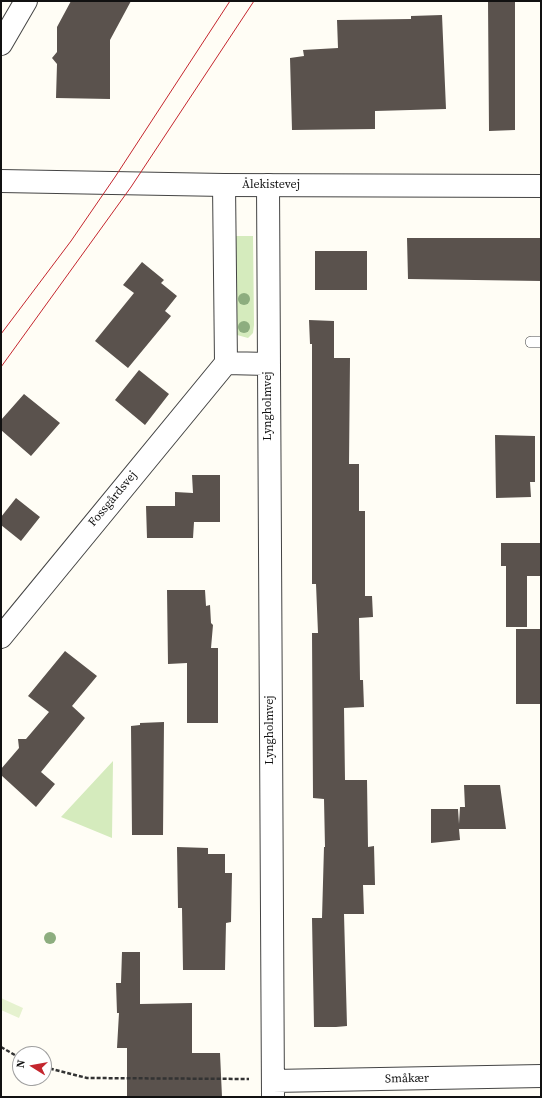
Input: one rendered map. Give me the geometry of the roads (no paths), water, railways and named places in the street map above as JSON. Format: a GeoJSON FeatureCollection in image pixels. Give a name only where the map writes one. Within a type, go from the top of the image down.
{"type":"FeatureCollection","features":[{"type":"Feature","properties":{"kind":"street"},"geometry":{"type":"LineString","coordinates":[[1,44],[26,1]]}},
{"type":"Feature","properties":{"kind":"street","name":"Ålekistevej"},"geometry":{"type":"LineString","coordinates":[[1,181],[268,186],[541,186]]}},
{"type":"Feature","properties":{"kind":"street"},"geometry":{"type":"LineString","coordinates":[[224,185],[226,363]]}},
{"type":"Feature","properties":{"kind":"street","name":"Lyngholmvej"},"geometry":{"type":"LineString","coordinates":[[268,186],[273,1089]]}},
{"type":"Feature","properties":{"kind":"street","name":"Lyngholmvej"},"geometry":{"type":"LineString","coordinates":[[226,363],[268,364]]}},
{"type":"Feature","properties":{"kind":"street","name":"Fossgårdsvej"},"geometry":{"type":"LineString","coordinates":[[1,637],[226,363]]}},
{"type":"Feature","properties":{"kind":"street","name":"Småkær"},"geometry":{"type":"LineString","coordinates":[[273,1089],[541,1076]]}},
{"type":"Feature","properties":{"kind":"tram line"},"geometry":{"type":"LineString","coordinates":[[1,334],[71,241],[115,177],[230,1]]}},
{"type":"Feature","properties":{"kind":"tram line"},"geometry":{"type":"LineString","coordinates":[[1,367],[131,187],[254,1]]}}]}
